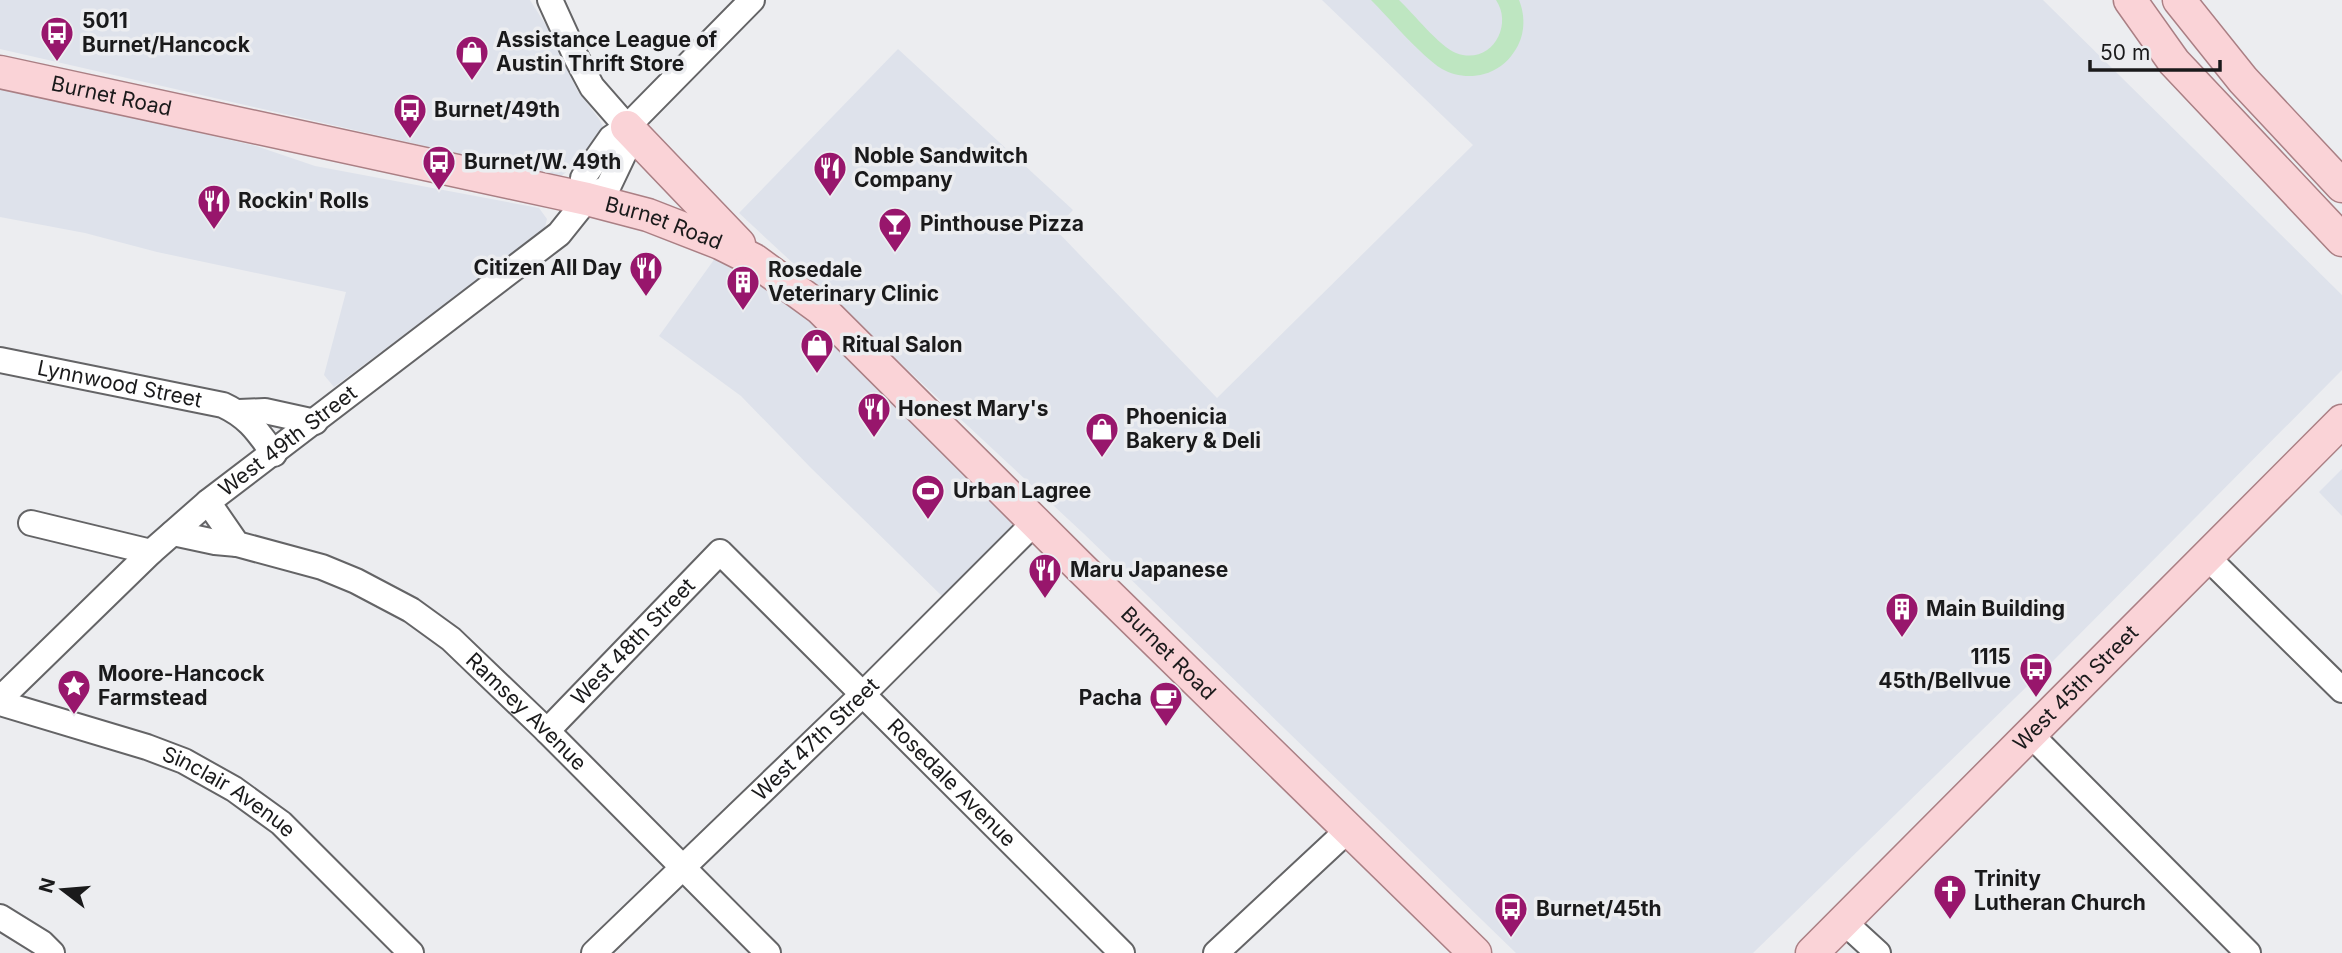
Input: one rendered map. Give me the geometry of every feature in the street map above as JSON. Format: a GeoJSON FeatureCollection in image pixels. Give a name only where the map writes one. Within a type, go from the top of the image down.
{"type":"FeatureCollection","features":[{"type":"Feature","properties":{"kind":"main road"},"geometry":{"type":"LineString","coordinates":[[2130,0],[2174,62],[2342,240]]}},
{"type":"Feature","properties":{"kind":"main road"},"geometry":{"type":"LineString","coordinates":[[2179,0],[2243,80],[2342,186]]}},
{"type":"Feature","properties":{"kind":"main road","name":"Burnet Road"},"geometry":{"type":"LineString","coordinates":[[0,72],[587,199],[649,215],[685,228],[754,260],[820,308],[1475,953]]}},
{"type":"Feature","properties":{"kind":"main road"},"geometry":{"type":"LineString","coordinates":[[626,127],[754,260]]}},
{"type":"Feature","properties":{"kind":"main road","name":"West 45th Street"},"geometry":{"type":"LineString","coordinates":[[1812,953],[2342,421]]}},
{"type":"Feature","properties":{"kind":"street"},"geometry":{"type":"LineString","coordinates":[[550,0],[592,88],[626,127]]}},
{"type":"Feature","properties":{"kind":"street"},"geometry":{"type":"LineString","coordinates":[[587,199],[583,178],[611,138],[626,127],[752,0]]}},
{"type":"Feature","properties":{"kind":"street","name":"West 49th Street"},"geometry":{"type":"LineString","coordinates":[[0,701],[151,552],[208,502],[559,234],[587,199]]}},
{"type":"Feature","properties":{"kind":"street","name":"Lynnwood Street"},"geometry":{"type":"LineString","coordinates":[[0,360],[223,405],[239,412],[265,411],[315,422]]}},
{"type":"Feature","properties":{"kind":"street"},"geometry":{"type":"LineString","coordinates":[[239,412],[274,454]]}},
{"type":"Feature","properties":{"kind":"street"},"geometry":{"type":"LineString","coordinates":[[208,502],[237,544]]}},
{"type":"Feature","properties":{"kind":"street","name":"West 47th Street"},"geometry":{"type":"LineString","coordinates":[[594,953],[862,695],[1035,522]]}},
{"type":"Feature","properties":{"kind":"street"},"geometry":{"type":"LineString","coordinates":[[31,523],[151,552]]}},
{"type":"Feature","properties":{"kind":"street","name":"Ramsey Avenue"},"geometry":{"type":"LineString","coordinates":[[173,533],[237,544],[322,566],[411,610],[451,639],[547,731],[768,953]]}},
{"type":"Feature","properties":{"kind":"street","name":"Rosedale Avenue"},"geometry":{"type":"LineString","coordinates":[[720,552],[1122,953]]}},
{"type":"Feature","properties":{"kind":"street","name":"West 48th Street"},"geometry":{"type":"LineString","coordinates":[[547,731],[720,552]]}},
{"type":"Feature","properties":{"kind":"street"},"geometry":{"type":"LineString","coordinates":[[2206,556],[2342,690]]}},
{"type":"Feature","properties":{"kind":"street","name":"Sinclair Avenue"},"geometry":{"type":"LineString","coordinates":[[0,701],[147,747],[184,761],[234,789],[281,823],[411,953]]}},
{"type":"Feature","properties":{"kind":"street"},"geometry":{"type":"LineString","coordinates":[[2029,733],[2248,953]]}},
{"type":"Feature","properties":{"kind":"street"},"geometry":{"type":"LineString","coordinates":[[1216,953],[1348,830]]}},
{"type":"Feature","properties":{"kind":"street"},"geometry":{"type":"LineString","coordinates":[[0,917],[42,943],[52,953]]}},
{"type":"Feature","properties":{"kind":"street"},"geometry":{"type":"LineString","coordinates":[[1843,920],[1878,953]]}},
{"type":"Feature","properties":{"kind":"shaded area"},"geometry":{"type":"Polygon","coordinates":[[[0,0],[530,0],[549,30],[577,90],[606,132],[560,177],[0,49],[0,0]]]}},
{"type":"Feature","properties":{"kind":"shaded area"},"geometry":{"type":"Polygon","coordinates":[[[1322,0],[2043,0],[2342,295],[2342,370],[2049,665],[1753,953],[1516,953],[1083,533],[739,213],[898,49],[1073,210],[1055,229],[1217,398],[1473,145],[1322,0]]]}},
{"type":"Feature","properties":{"kind":"shaded area"},"geometry":{"type":"Polygon","coordinates":[[[0,87],[256,146],[315,166],[539,208],[547,219],[544,231],[334,387],[324,375],[346,292],[157,252],[85,233],[0,217],[0,87]]]}},
{"type":"Feature","properties":{"kind":"shaded area"},"geometry":{"type":"Polygon","coordinates":[[[716,257],[754,278],[812,322],[1018,525],[944,598],[741,396],[659,336],[716,257]]]}},
{"type":"Feature","properties":{"kind":"shaded area"},"geometry":{"type":"Polygon","coordinates":[[[2342,469],[2342,516],[2319,492],[2342,469]]]}},
{"type":"Feature","properties":{"kind":"green space"},"geometry":{"type":"Polygon","coordinates":[[[1371,0],[1399,0],[1450,50],[1468,56],[1479,54],[1496,41],[1502,22],[1496,0],[1519,0],[1523,13],[1522,33],[1518,46],[1497,69],[1479,75],[1457,75],[1442,69],[1424,55],[1371,0]]]}},
{"type":"Feature","properties":{"kind":"place","name":"5011 Burnet/Hancock"},"geometry":{"type":"Point","coordinates":[57,63]}},
{"type":"Feature","properties":{"kind":"place","name":"Assistance League of Austin Thrift Store"},"geometry":{"type":"Point","coordinates":[472,82]}},
{"type":"Feature","properties":{"kind":"place","name":"Burnet/49th"},"geometry":{"type":"Point","coordinates":[410,140]}},
{"type":"Feature","properties":{"kind":"place","name":"Burnet/W. 49th"},"geometry":{"type":"Point","coordinates":[439,192]}},
{"type":"Feature","properties":{"kind":"place","name":"Noble Sandwitch Company"},"geometry":{"type":"Point","coordinates":[830,198]}},
{"type":"Feature","properties":{"kind":"place","name":"Rockin' Rolls"},"geometry":{"type":"Point","coordinates":[214,231]}},
{"type":"Feature","properties":{"kind":"place","name":"Pinthouse Pizza"},"geometry":{"type":"Point","coordinates":[895,254]}},
{"type":"Feature","properties":{"kind":"place","name":"Citizen All Day"},"geometry":{"type":"Point","coordinates":[646,298]}},
{"type":"Feature","properties":{"kind":"place","name":"Rosedale Veterinary Clinic"},"geometry":{"type":"Point","coordinates":[743,312]}},
{"type":"Feature","properties":{"kind":"place","name":"Ritual Salon"},"geometry":{"type":"Point","coordinates":[817,375]}},
{"type":"Feature","properties":{"kind":"place","name":"Honest Mary's"},"geometry":{"type":"Point","coordinates":[874,439]}},
{"type":"Feature","properties":{"kind":"place","name":"Phoenicia Bakery & Deli"},"geometry":{"type":"Point","coordinates":[1102,459]}},
{"type":"Feature","properties":{"kind":"place","name":"Urban Lagree"},"geometry":{"type":"Point","coordinates":[928,521]}},
{"type":"Feature","properties":{"kind":"place","name":"Maru Japanese"},"geometry":{"type":"Point","coordinates":[1045,600]}},
{"type":"Feature","properties":{"kind":"place","name":"Main Building"},"geometry":{"type":"Point","coordinates":[1902,639]}},
{"type":"Feature","properties":{"kind":"place","name":"1115 45th/Bellvue"},"geometry":{"type":"Point","coordinates":[2036,699]}},
{"type":"Feature","properties":{"kind":"place","name":"Moore-Hancock Farmstead"},"geometry":{"type":"Point","coordinates":[74,716]}},
{"type":"Feature","properties":{"kind":"place","name":"Pacha"},"geometry":{"type":"Point","coordinates":[1166,728]}},
{"type":"Feature","properties":{"kind":"place","name":"Trinity Lutheran Church"},"geometry":{"type":"Point","coordinates":[1950,921]}},
{"type":"Feature","properties":{"kind":"place","name":"Burnet/45th"},"geometry":{"type":"Point","coordinates":[1511,939]}}]}
